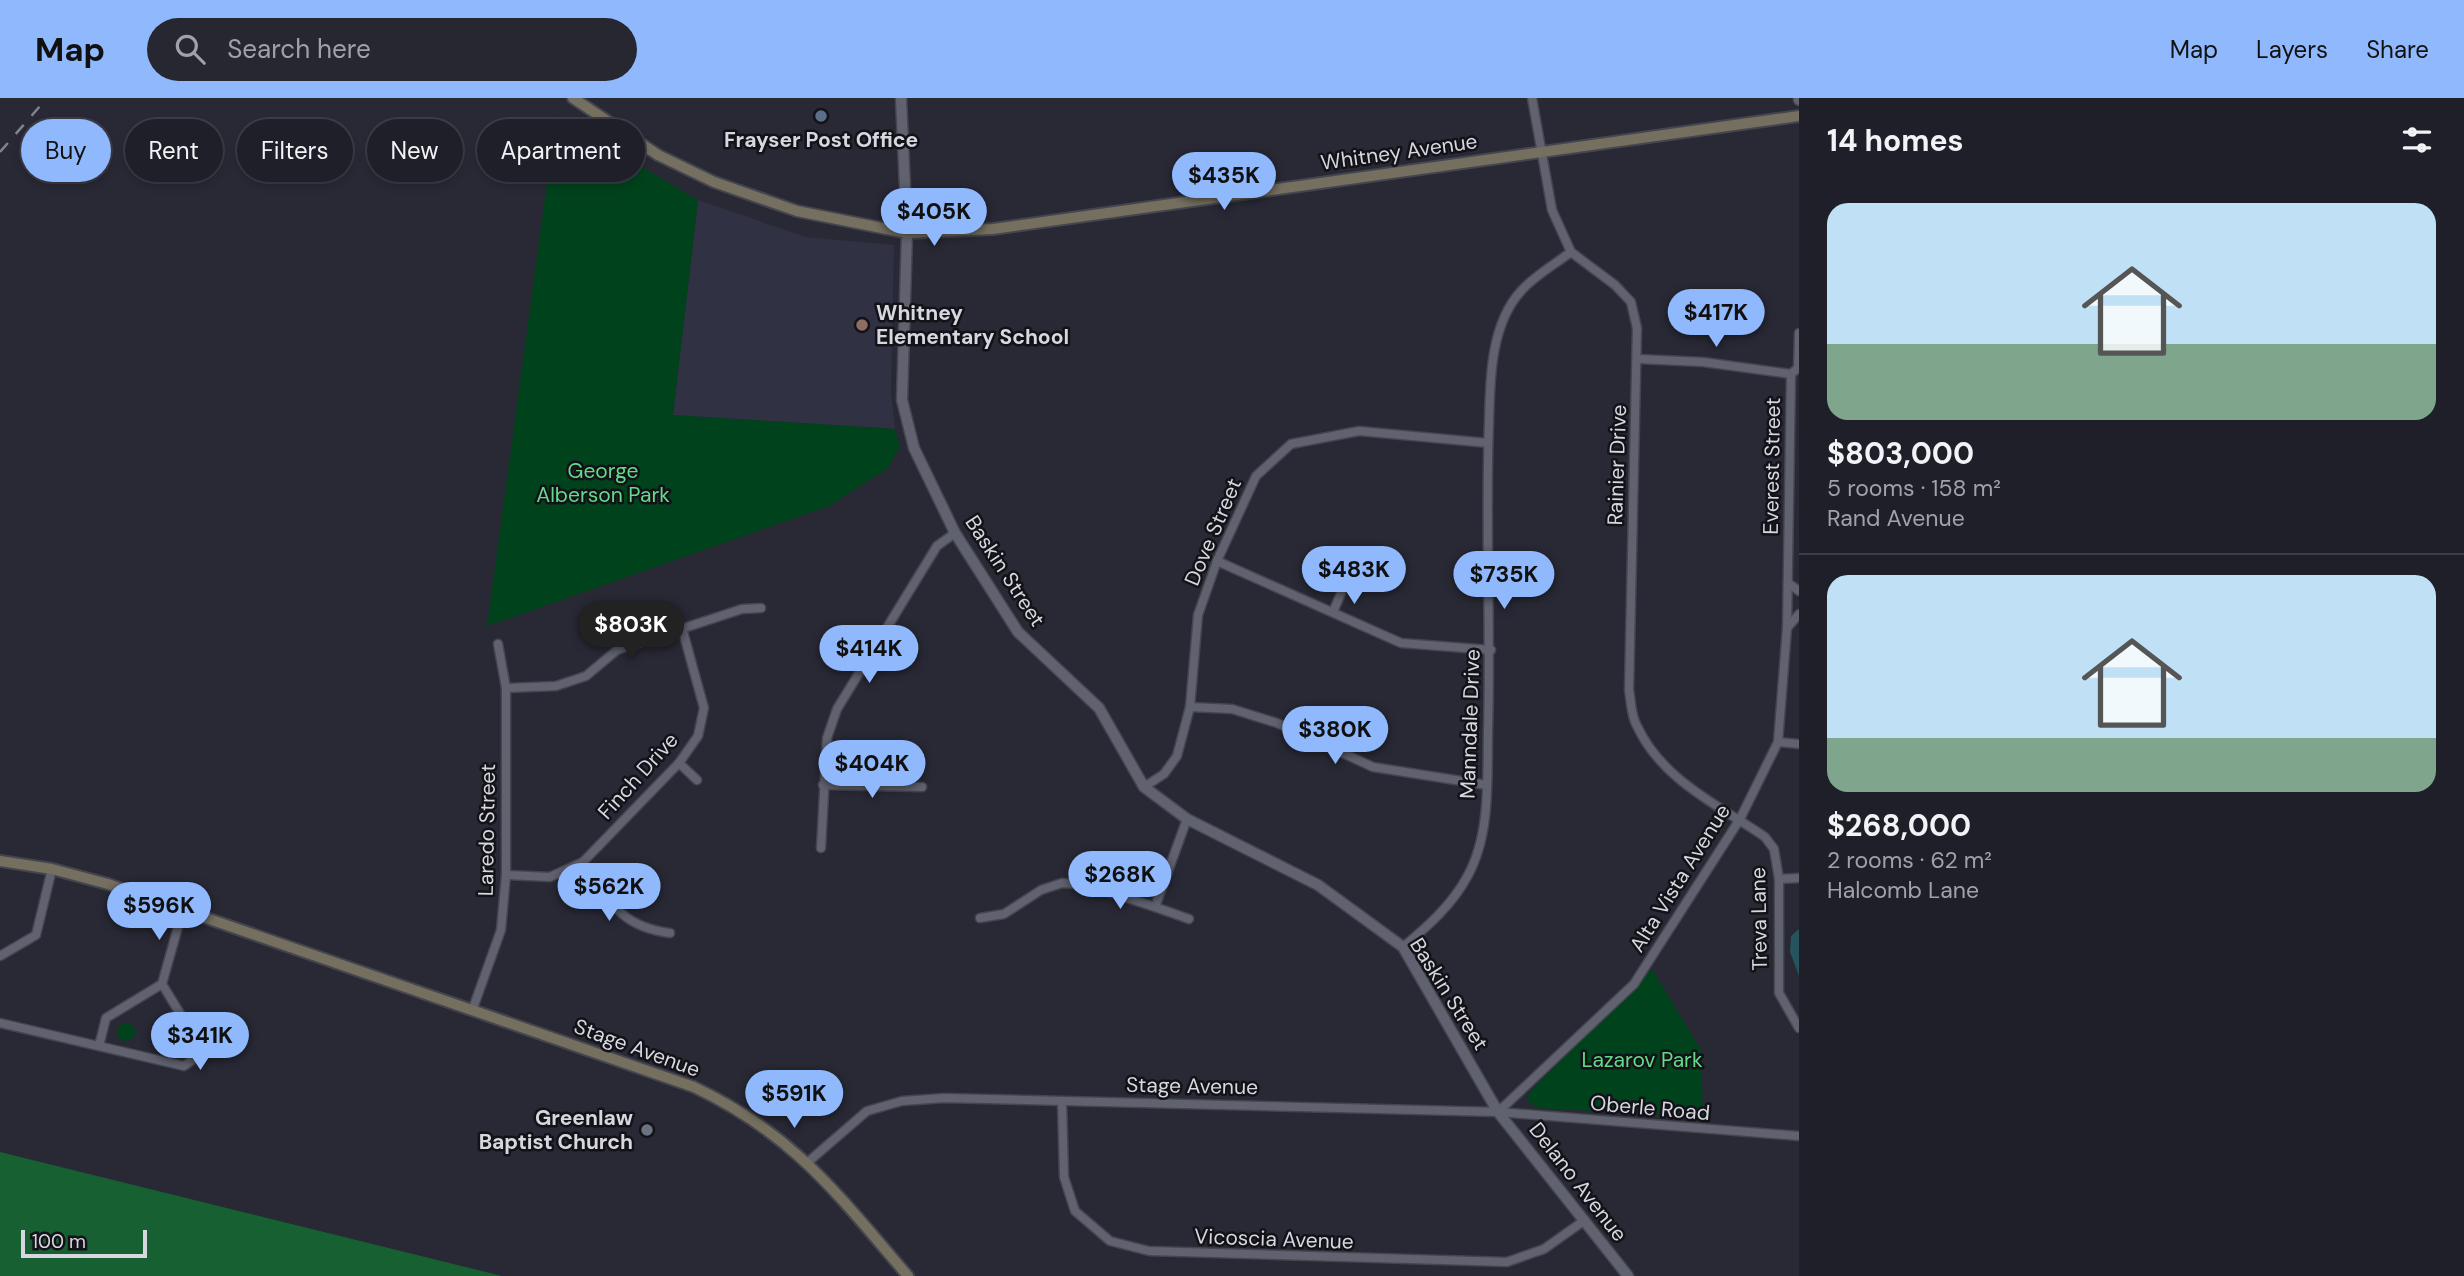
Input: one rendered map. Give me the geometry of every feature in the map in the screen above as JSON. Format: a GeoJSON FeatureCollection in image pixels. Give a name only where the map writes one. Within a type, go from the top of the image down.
{"type":"FeatureCollection","features":[{"type":"Feature","properties":{"kind":"main road","name":"Whitney Avenue"},"geometry":{"type":"LineString","coordinates":[[573,98],[658,155],[714,182],[797,211],[907,233],[993,229],[1799,116]]}},
{"type":"Feature","properties":{"kind":"main road","name":"Stage Avenue"},"geometry":{"type":"LineString","coordinates":[[0,861],[52,869],[183,909],[694,1087],[735,1107],[773,1133],[808,1163]]}},
{"type":"Feature","properties":{"kind":"main road"},"geometry":{"type":"LineString","coordinates":[[808,1163],[908,1276]]}},
{"type":"Feature","properties":{"kind":"street","name":"Baskin Street"},"geometry":{"type":"LineString","coordinates":[[901,98],[907,233],[902,400],[915,448],[955,533],[1018,632],[1099,708],[1144,787],[1187,819],[1318,885],[1403,947],[1498,1112]]}},
{"type":"Feature","properties":{"kind":"street","name":"Rainier Drive"},"geometry":{"type":"LineString","coordinates":[[1532,98],[1552,210],[1571,252],[1615,285],[1631,302],[1637,328],[1629,690],[1635,724],[1656,759],[1673,775],[1740,820]]}},
{"type":"Feature","properties":{"kind":"street","name":"Manndale Drive"},"geometry":{"type":"LineString","coordinates":[[1403,947],[1434,921],[1468,877],[1482,836],[1487,785],[1490,650],[1490,363],[1502,326],[1520,292],[1571,252]]}},
{"type":"Feature","properties":{"kind":"street"},"geometry":{"type":"LineString","coordinates":[[1791,374],[1798,368],[1799,333]]}},
{"type":"Feature","properties":{"kind":"street","name":"Everest Street"},"geometry":{"type":"LineString","coordinates":[[1638,359],[1703,362],[1791,374],[1787,628]]}},
{"type":"Feature","properties":{"kind":"street","name":"Dove Street"},"geometry":{"type":"LineString","coordinates":[[1144,787],[1164,774],[1177,756],[1190,708],[1198,615],[1217,561],[1256,476],[1291,444],[1359,432],[1488,443]]}},
{"type":"Feature","properties":{"kind":"street"},"geometry":{"type":"LineString","coordinates":[[821,848],[827,737],[837,709],[937,547],[955,533]]}},
{"type":"Feature","properties":{"kind":"street"},"geometry":{"type":"LineString","coordinates":[[1217,561],[1401,643],[1490,650]]}},
{"type":"Feature","properties":{"kind":"street"},"geometry":{"type":"LineString","coordinates":[[1333,612],[1353,565]]}},
{"type":"Feature","properties":{"kind":"street"},"geometry":{"type":"LineString","coordinates":[[1788,583],[1799,591]]}},
{"type":"Feature","properties":{"kind":"street"},"geometry":{"type":"LineString","coordinates":[[506,688],[556,686],[586,676],[617,650],[742,609],[761,608]]}},
{"type":"Feature","properties":{"kind":"street"},"geometry":{"type":"LineString","coordinates":[[1787,628],[1799,614]]}},
{"type":"Feature","properties":{"kind":"street","name":"Finch Drive"},"geometry":{"type":"LineString","coordinates":[[506,875],[550,877],[583,862],[679,763],[698,736],[704,708],[682,628]]}},
{"type":"Feature","properties":{"kind":"street","name":"Alta Vista Avenue"},"geometry":{"type":"LineString","coordinates":[[1498,1112],[1634,984],[1740,820],[1778,742],[1787,628]]}},
{"type":"Feature","properties":{"kind":"street","name":"Laredo Street"},"geometry":{"type":"LineString","coordinates":[[472,1011],[501,930],[506,875],[506,688],[498,644]]}},
{"type":"Feature","properties":{"kind":"street"},"geometry":{"type":"LineString","coordinates":[[1190,708],[1232,709],[1277,723],[1373,767],[1487,785]]}},
{"type":"Feature","properties":{"kind":"street"},"geometry":{"type":"LineString","coordinates":[[1778,742],[1799,744]]}},
{"type":"Feature","properties":{"kind":"street"},"geometry":{"type":"LineString","coordinates":[[679,763],[697,780]]}},
{"type":"Feature","properties":{"kind":"street"},"geometry":{"type":"LineString","coordinates":[[823,785],[922,787]]}},
{"type":"Feature","properties":{"kind":"street"},"geometry":{"type":"LineString","coordinates":[[1155,907],[1187,819]]}},
{"type":"Feature","properties":{"kind":"street","name":"Treva Lane"},"geometry":{"type":"LineString","coordinates":[[1740,820],[1765,837],[1774,849],[1779,879],[1779,993],[1799,1028]]}},
{"type":"Feature","properties":{"kind":"street"},"geometry":{"type":"LineString","coordinates":[[583,862],[615,908],[644,930],[670,933]]}},
{"type":"Feature","properties":{"kind":"street"},"geometry":{"type":"LineString","coordinates":[[0,956],[36,935],[52,869]]}},
{"type":"Feature","properties":{"kind":"street"},"geometry":{"type":"LineString","coordinates":[[1779,879],[1799,878]]}},
{"type":"Feature","properties":{"kind":"street"},"geometry":{"type":"LineString","coordinates":[[980,918],[1004,914],[1041,890],[1062,883],[1087,885],[1188,919]]}},
{"type":"Feature","properties":{"kind":"street"},"geometry":{"type":"LineString","coordinates":[[99,1046],[106,1018],[162,984],[183,909]]}},
{"type":"Feature","properties":{"kind":"street"},"geometry":{"type":"LineString","coordinates":[[0,1023],[184,1066],[194,1059],[195,1038],[162,984]]}},
{"type":"Feature","properties":{"kind":"street","name":"Stage Avenue"},"geometry":{"type":"LineString","coordinates":[[808,1163],[867,1111],[902,1101],[944,1098],[1498,1112]]}},
{"type":"Feature","properties":{"kind":"street","name":"Vicoscia Avenue"},"geometry":{"type":"LineString","coordinates":[[1062,1102],[1064,1177],[1075,1211],[1110,1241],[1149,1251],[1507,1262],[1544,1249],[1585,1220]]}},
{"type":"Feature","properties":{"kind":"street","name":"Oberle Road"},"geometry":{"type":"LineString","coordinates":[[1498,1112],[1799,1136]]}},
{"type":"Feature","properties":{"kind":"street","name":"Delano Avenue"},"geometry":{"type":"LineString","coordinates":[[1498,1112],[1628,1276]]}},
{"type":"Feature","properties":{"kind":"shaded area"},"geometry":{"type":"Polygon","coordinates":[[[698,200],[806,237],[894,245],[891,391],[895,429],[673,415],[698,200]]]}},
{"type":"Feature","properties":{"kind":"shaded area"},"geometry":{"type":"Polygon","coordinates":[[[1799,929],[1799,976],[1790,952],[1791,936],[1799,929]]]}},
{"type":"Feature","properties":{"kind":"green space","name":"George Alberson Park"},"geometry":{"type":"Polygon","coordinates":[[[645,169],[698,200],[673,415],[895,429],[900,446],[888,468],[829,506],[487,626],[547,182],[645,182],[645,169]]]}},
{"type":"Feature","properties":{"kind":"green space","name":"Lazarov Park"},"geometry":{"type":"Polygon","coordinates":[[[1652,969],[1701,1050],[1703,1117],[1537,1108],[1527,1100],[1529,1093],[1545,1076],[1652,969]]]}},
{"type":"Feature","properties":{"kind":"green space"},"geometry":{"type":"Polygon","coordinates":[[[126,1023],[132,1026],[135,1032],[132,1038],[126,1041],[120,1038],[117,1032],[120,1026],[126,1023]]]}},
{"type":"Feature","properties":{"kind":"green space"},"geometry":{"type":"Polygon","coordinates":[[[177,1035],[183,1037],[183,1049],[177,1051],[171,1049],[169,1043],[171,1037],[177,1035]]]}},
{"type":"Feature","properties":{"kind":"green space"},"geometry":{"type":"Polygon","coordinates":[[[0,1152],[502,1276],[0,1276],[0,1152]]]}},
{"type":"Feature","properties":{"kind":"railway"},"geometry":{"type":"LineString","coordinates":[[0,152],[47,98]]}},
{"type":"Feature","properties":{"kind":"place","name":"Frayser Post Office"},"geometry":{"type":"Point","coordinates":[821,116]}},
{"type":"Feature","properties":{"kind":"place","name":"Whitney Elementary School"},"geometry":{"type":"Point","coordinates":[862,325]}},
{"type":"Feature","properties":{"kind":"place","name":"Greenlaw Baptist Church"},"geometry":{"type":"Point","coordinates":[647,1130]}}]}
